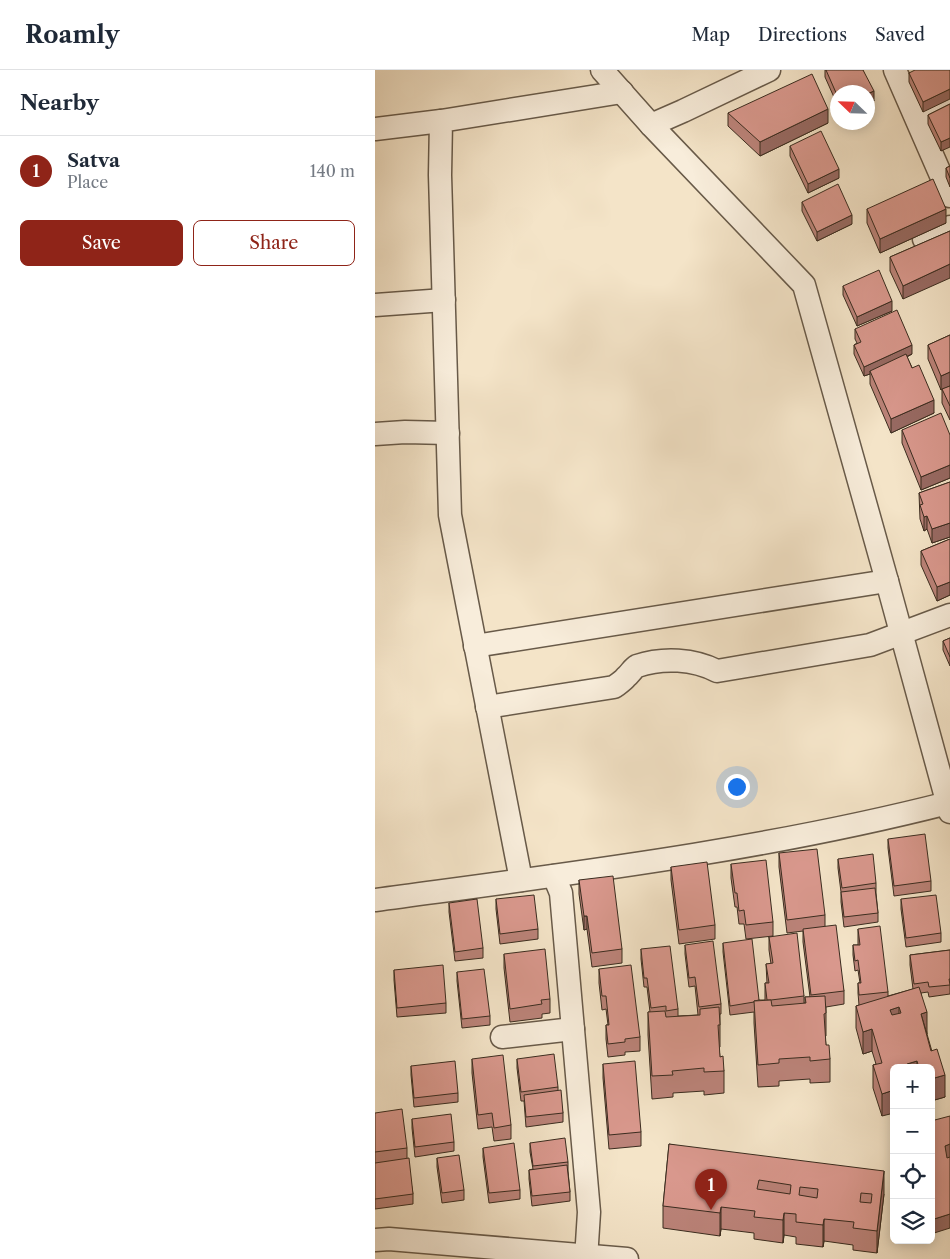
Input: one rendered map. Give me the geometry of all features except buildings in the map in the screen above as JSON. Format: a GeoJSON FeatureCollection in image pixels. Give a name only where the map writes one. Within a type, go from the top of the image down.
{"type":"FeatureCollection","features":[{"type":"Feature","properties":{"kind":"street"},"geometry":{"type":"LineString","coordinates":[[375,900],[711,853],[949,807],[804,285],[651,125],[602,70]]}},
{"type":"Feature","properties":{"kind":"street"},"geometry":{"type":"LineString","coordinates":[[651,125],[769,70]]}},
{"type":"Feature","properties":{"kind":"street"},"geometry":{"type":"LineString","coordinates":[[895,70],[917,118],[943,160],[950,196]]}},
{"type":"Feature","properties":{"kind":"street"},"geometry":{"type":"LineString","coordinates":[[375,129],[622,92]]}},
{"type":"Feature","properties":{"kind":"street"},"geometry":{"type":"LineString","coordinates":[[917,118],[950,105]]}},
{"type":"Feature","properties":{"kind":"street"},"geometry":{"type":"LineString","coordinates":[[441,120],[440,175],[450,515],[521,880]]}},
{"type":"Feature","properties":{"kind":"street"},"geometry":{"type":"LineString","coordinates":[[924,239],[950,227]]}},
{"type":"Feature","properties":{"kind":"street"},"geometry":{"type":"LineString","coordinates":[[375,305],[444,300]]}},
{"type":"Feature","properties":{"kind":"street"},"geometry":{"type":"LineString","coordinates":[[375,434],[405,432],[448,433]]}},
{"type":"Feature","properties":{"kind":"street"},"geometry":{"type":"LineString","coordinates":[[475,646],[887,581]]}},
{"type":"Feature","properties":{"kind":"street"},"geometry":{"type":"LineString","coordinates":[[487,707],[614,687],[626,678],[635,667],[661,662],[684,661],[704,664],[717,671],[870,645],[950,615]]}},
{"type":"Feature","properties":{"kind":"street"},"geometry":{"type":"LineString","coordinates":[[554,876],[561,893],[589,1212],[586,1257]]}},
{"type":"Feature","properties":{"kind":"street"},"geometry":{"type":"LineString","coordinates":[[502,1036],[573,1029]]}},
{"type":"Feature","properties":{"kind":"street"},"geometry":{"type":"LineString","coordinates":[[375,1240],[389,1239],[627,1259]]}},
{"type":"Feature","properties":{"kind":"place","name":"Satva"},"geometry":{"type":"Point","coordinates":[711,1210]}}]}
